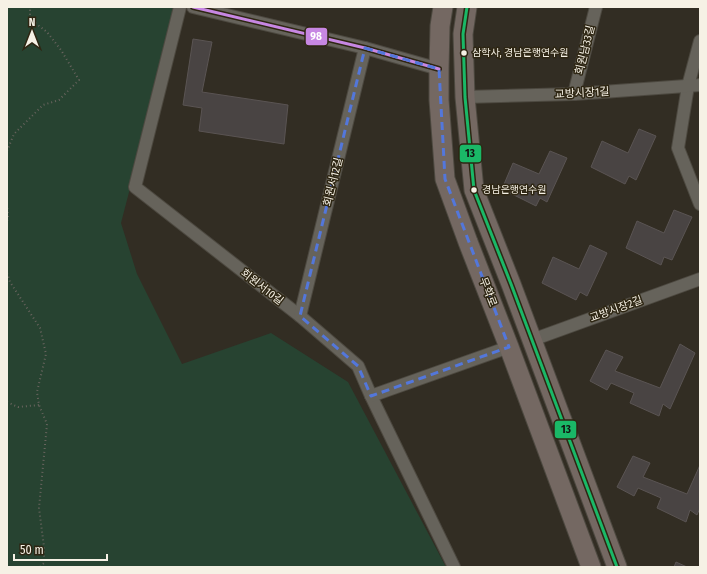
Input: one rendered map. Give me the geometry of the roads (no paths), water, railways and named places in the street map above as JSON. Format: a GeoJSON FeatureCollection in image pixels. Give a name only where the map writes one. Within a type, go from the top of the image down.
{"type":"FeatureCollection","features":[{"type":"Feature","properties":{"kind":"main road","name":"무학로"},"geometry":{"type":"LineString","coordinates":[[443,7],[440,26],[439,100],[445,179],[591,567]]}},
{"type":"Feature","properties":{"kind":"main road"},"geometry":{"type":"LineString","coordinates":[[466,7],[463,34],[465,98],[474,190],[511,284],[617,567]]}},
{"type":"Feature","properties":{"kind":"street","name":"회원서10길"},"geometry":{"type":"LineString","coordinates":[[180,7],[135,187],[300,316],[358,366],[454,567]]}},
{"type":"Feature","properties":{"kind":"street"},"geometry":{"type":"LineString","coordinates":[[193,7],[365,48],[439,69]]}},
{"type":"Feature","properties":{"kind":"street","name":"회원남33길"},"geometry":{"type":"LineString","coordinates":[[574,94],[596,7]]}},
{"type":"Feature","properties":{"kind":"street"},"geometry":{"type":"LineString","coordinates":[[700,41],[694,86],[678,148],[700,204]]}},
{"type":"Feature","properties":{"kind":"street","name":"회원서12길"},"geometry":{"type":"LineString","coordinates":[[300,316],[365,48]]}},
{"type":"Feature","properties":{"kind":"street","name":"교방시장1길"},"geometry":{"type":"LineString","coordinates":[[465,98],[574,94],[694,86]]}},
{"type":"Feature","properties":{"kind":"street","name":"교방시장2길"},"geometry":{"type":"LineString","coordinates":[[532,340],[700,279]]}},
{"type":"Feature","properties":{"kind":"street"},"geometry":{"type":"LineString","coordinates":[[371,396],[509,347]]}},
{"type":"Feature","properties":{"kind":"place","name":"삼학사, 경남은행연수원"},"geometry":{"type":"Point","coordinates":[464,53]}},
{"type":"Feature","properties":{"kind":"place","name":"경남은행연수원"},"geometry":{"type":"Point","coordinates":[474,190]}}]}
